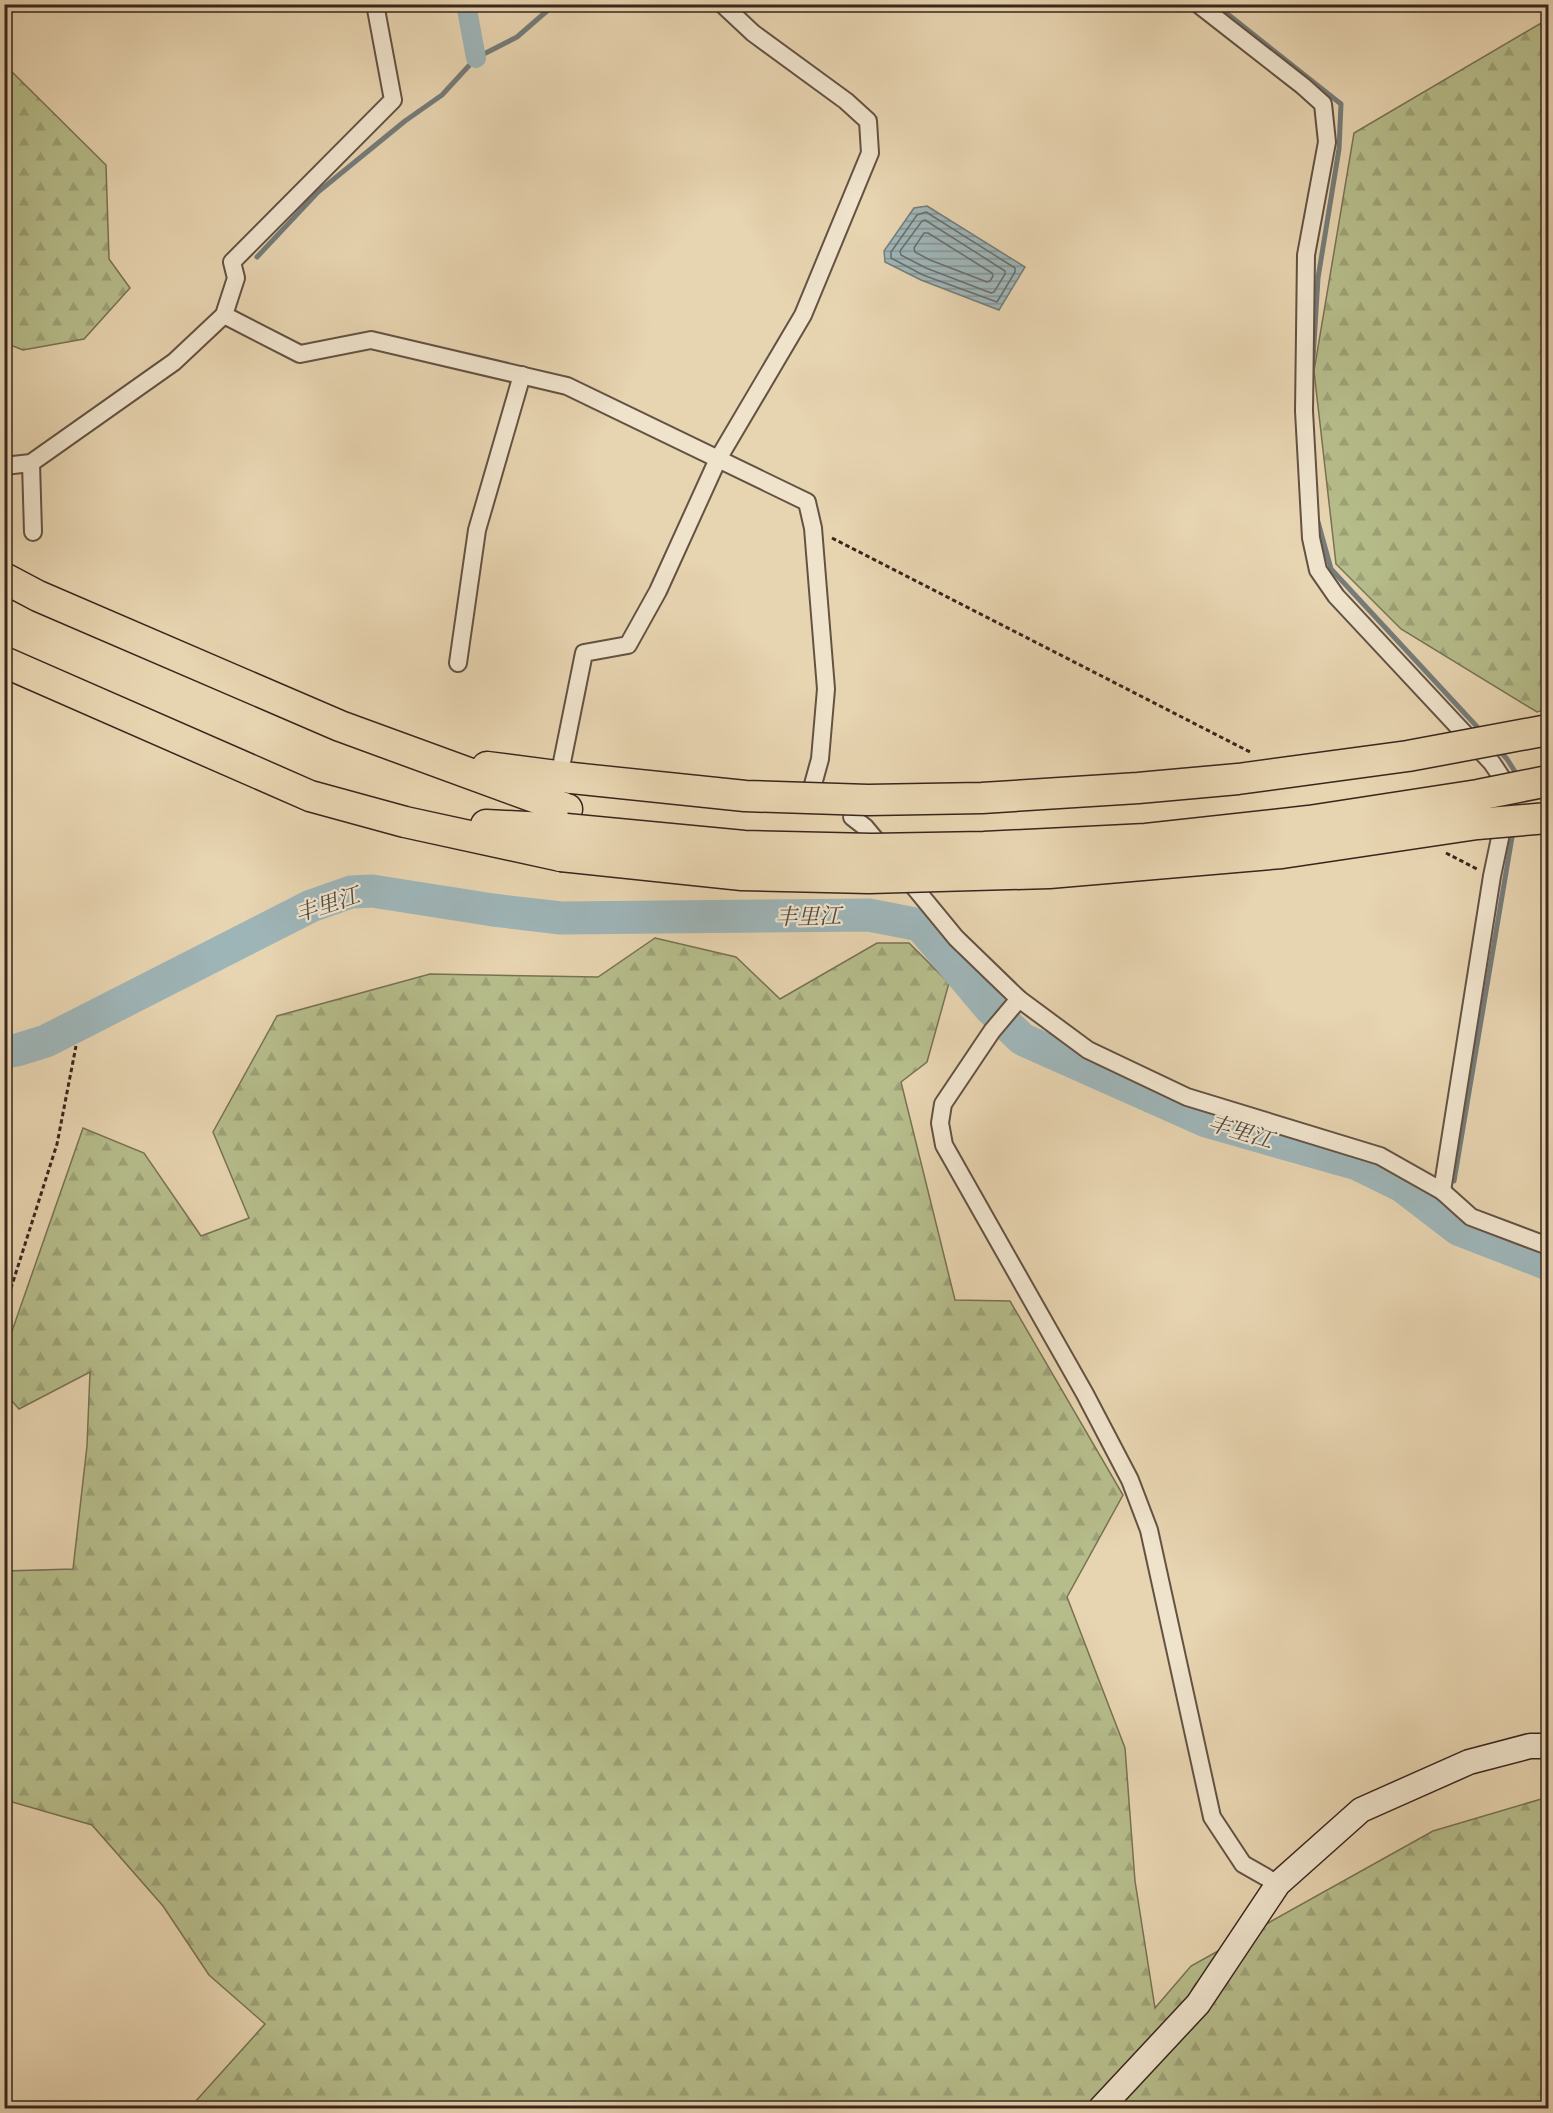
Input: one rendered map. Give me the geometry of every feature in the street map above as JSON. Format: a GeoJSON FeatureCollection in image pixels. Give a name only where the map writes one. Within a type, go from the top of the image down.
{"type":"FeatureCollection","features":[{"type":"Feature","properties":{"kind":"highway"},"geometry":{"type":"LineString","coordinates":[[4,578],[38,596],[320,717],[428,759],[564,831],[742,875],[869,878],[1049,873],[1282,853],[1477,824],[1548,818]]}},
{"type":"Feature","properties":{"kind":"highway"},"geometry":{"type":"LineString","coordinates":[[4,662],[310,796],[405,822],[564,831],[744,846],[872,849],[984,847],[1146,839],[1310,821],[1478,795],[1548,781]]}},
{"type":"Feature","properties":{"kind":"highway"},"geometry":{"type":"LineString","coordinates":[[428,759],[567,773],[745,796],[868,800],[982,798],[1238,779],[1408,756],[1548,730]]}},
{"type":"Feature","properties":{"kind":"highway"},"geometry":{"type":"LineString","coordinates":[[564,831],[744,828],[872,830],[984,827],[1143,818],[1308,802],[1548,760]]}},
{"type":"Feature","properties":{"kind":"street"},"geometry":{"type":"LineString","coordinates":[[4,466],[31,463],[174,362],[224,315],[236,278],[232,262],[393,100],[375,4]]}},
{"type":"Feature","properties":{"kind":"street"},"geometry":{"type":"LineString","coordinates":[[567,773],[584,653],[628,645],[658,591],[718,459],[803,315],[870,153],[868,121],[846,101],[753,33],[722,4]]}},
{"type":"Feature","properties":{"kind":"street"},"geometry":{"type":"LineString","coordinates":[[1198,4],[1304,86],[1323,104],[1327,142],[1306,255],[1304,411],[1311,538],[1318,570],[1336,596],[1492,762],[1502,778],[1508,800],[1492,876],[1442,1191]]}},
{"type":"Feature","properties":{"kind":"street"},"geometry":{"type":"LineString","coordinates":[[224,315],[300,354],[371,340],[567,386],[807,502],[813,528],[826,689],[820,759],[809,799]]}},
{"type":"Feature","properties":{"kind":"street"},"geometry":{"type":"LineString","coordinates":[[458,663],[477,530],[522,375]]}},
{"type":"Feature","properties":{"kind":"street"},"geometry":{"type":"LineString","coordinates":[[31,463],[33,532]]}},
{"type":"Feature","properties":{"kind":"street"},"geometry":{"type":"LineString","coordinates":[[852,818],[865,826],[956,938],[1016,1003],[1088,1050],[1187,1097],[1380,1156],[1442,1191],[1471,1217],[1548,1246]]}},
{"type":"Feature","properties":{"kind":"street"},"geometry":{"type":"LineString","coordinates":[[1016,1003],[992,1031],[943,1104],[940,1123],[944,1145],[1085,1394],[1130,1480],[1149,1530],[1212,1817],[1243,1864],[1278,1884]]}},
{"type":"Feature","properties":{"kind":"street"},"geometry":{"type":"LineString","coordinates":[[1101,2109],[1198,2004],[1278,1884],[1361,1810],[1469,1762],[1530,1746],[1548,1746]]}},
{"type":"Feature","properties":{"kind":"path"},"geometry":{"type":"LineString","coordinates":[[813,528],[1259,756]]}},
{"type":"Feature","properties":{"kind":"path"},"geometry":{"type":"LineString","coordinates":[[1439,849],[1492,876]]}},
{"type":"Feature","properties":{"kind":"path"},"geometry":{"type":"LineString","coordinates":[[4,1310],[57,1144],[76,1046]]}},
{"type":"Feature","properties":{"kind":"green space"},"geometry":{"type":"Polygon","coordinates":[[[1548,19],[1548,709],[1537,712],[1401,629],[1336,564],[1314,371],[1354,133],[1548,19]]]}},
{"type":"Feature","properties":{"kind":"green space"},"geometry":{"type":"Polygon","coordinates":[[[4,64],[106,165],[109,259],[130,288],[84,339],[23,350],[5,343],[4,64]]]}},
{"type":"Feature","properties":{"kind":"green space"},"geometry":{"type":"Polygon","coordinates":[[[655,938],[736,957],[780,999],[877,943],[909,943],[949,983],[927,1062],[901,1082],[955,1300],[1010,1301],[1123,1495],[1067,1597],[1125,1748],[1135,1881],[1155,2008],[1191,1966],[1433,1831],[1548,1797],[1548,2108],[202,2108],[195,2102],[265,2024],[209,1975],[163,1906],[92,1825],[5,1800],[4,1571],[73,1569],[87,1446],[90,1372],[19,1409],[5,1393],[4,1354],[83,1128],[144,1153],[201,1236],[249,1218],[213,1132],[277,1016],[430,974],[598,977],[655,938]]]}},
{"type":"Feature","properties":{"kind":"water"},"geometry":{"type":"Polygon","coordinates":[[[927,206],[1025,267],[999,310],[921,280],[885,262],[884,251],[914,208],[927,206]]]}},
{"type":"Feature","properties":{"kind":"waterway"},"geometry":{"type":"LineString","coordinates":[[466,4],[476,58]]}},
{"type":"Feature","properties":{"kind":"waterway"},"geometry":{"type":"LineString","coordinates":[[257,257],[318,192],[405,121],[442,95],[476,58],[517,37],[555,4]]}},
{"type":"Feature","properties":{"kind":"waterway"},"geometry":{"type":"LineString","coordinates":[[1215,4],[1341,104],[1339,149],[1318,278],[1312,375]]}},
{"type":"Feature","properties":{"kind":"waterway"},"geometry":{"type":"LineString","coordinates":[[1318,522],[1331,569],[1481,731]]}},
{"type":"Feature","properties":{"kind":"waterway"},"geometry":{"type":"LineString","coordinates":[[1498,749],[1519,778]]}},
{"type":"Feature","properties":{"kind":"waterway"},"geometry":{"type":"LineString","coordinates":[[1454,1181],[1513,831]]}},
{"type":"Feature","properties":{"kind":"waterway","name":"丰里江"},"geometry":{"type":"LineString","coordinates":[[4,1052],[46,1041],[311,906],[351,892],[372,891],[561,918],[869,915],[920,925],[989,1007],[1022,1039],[1206,1121],[1357,1164],[1402,1186],[1458,1229],[1548,1264]]}}]}
